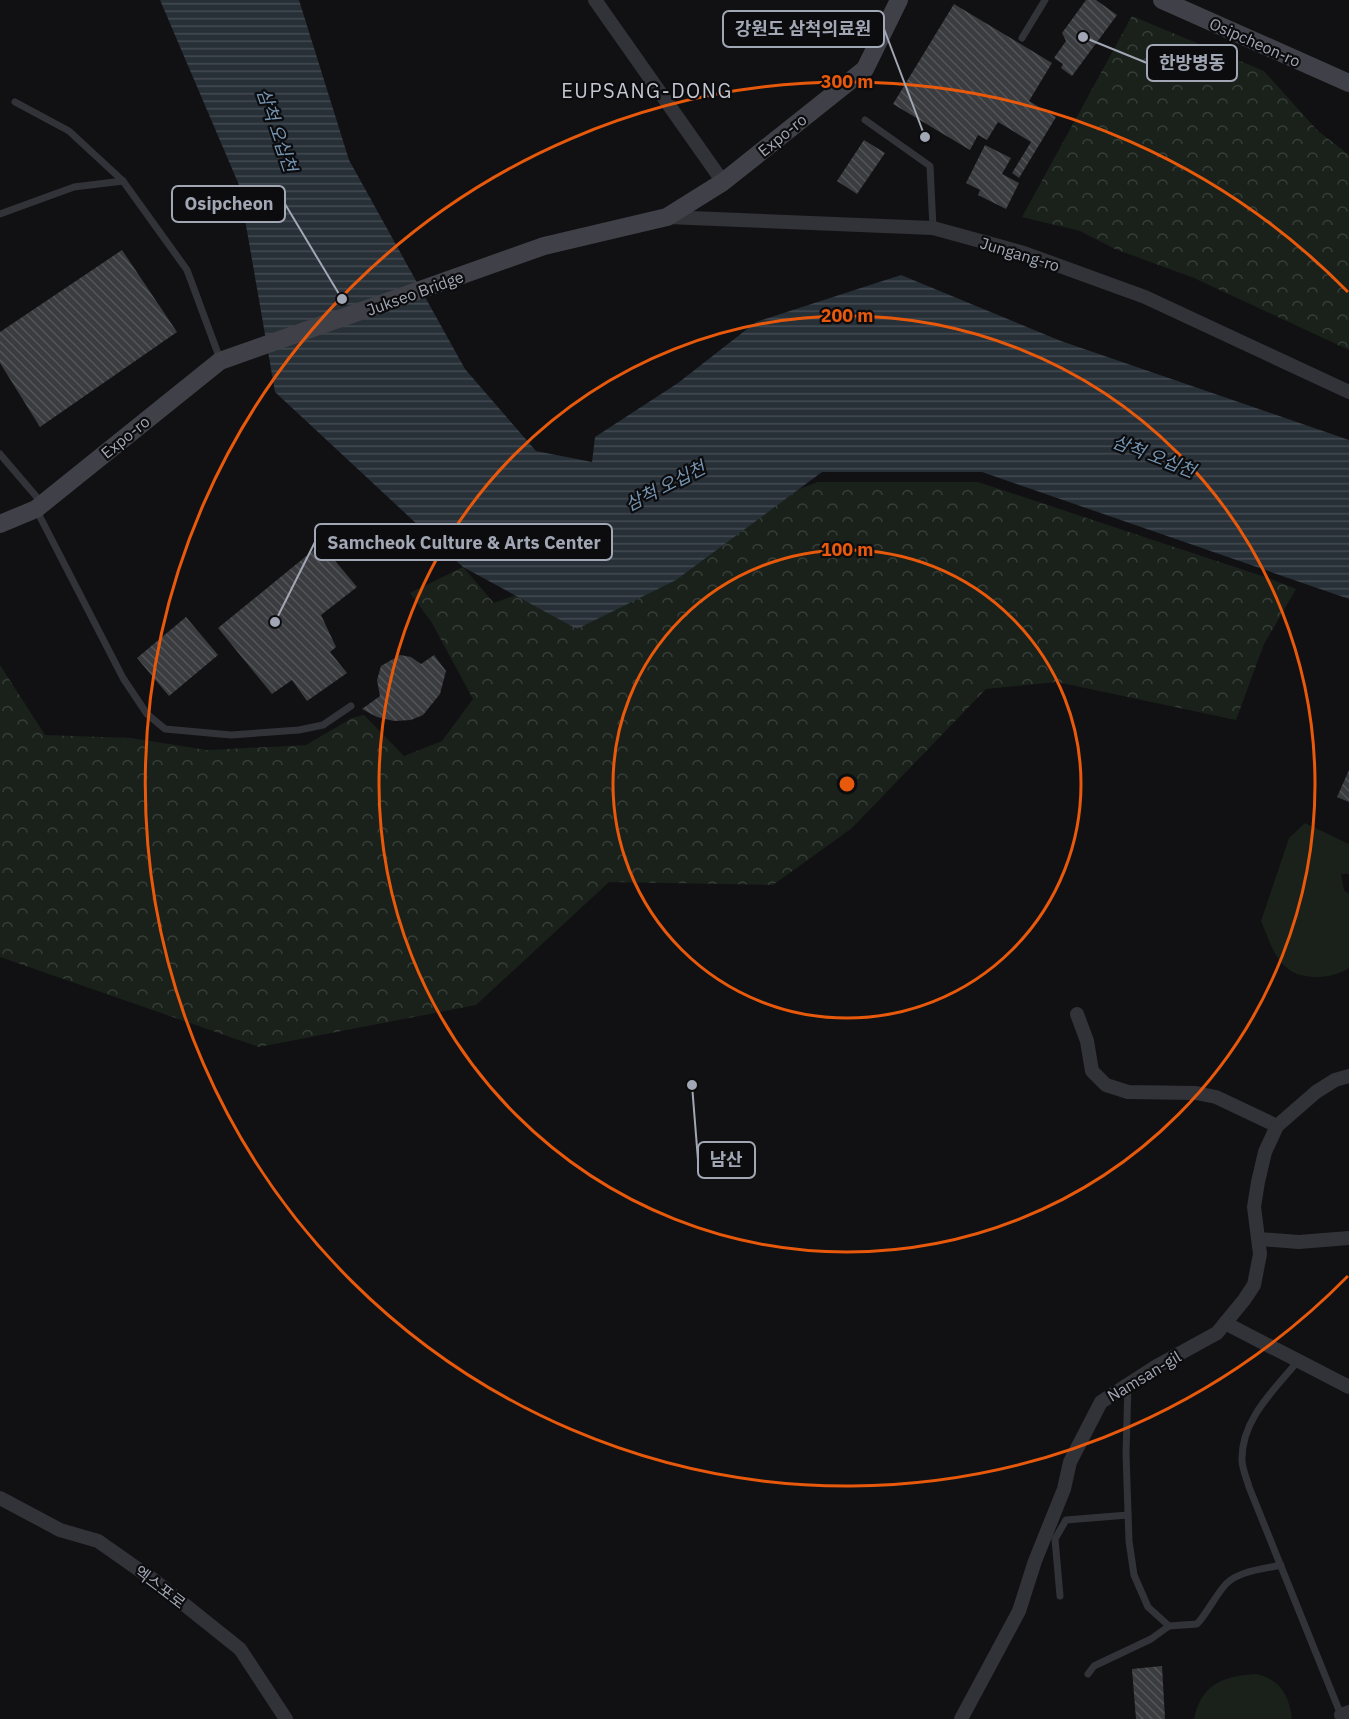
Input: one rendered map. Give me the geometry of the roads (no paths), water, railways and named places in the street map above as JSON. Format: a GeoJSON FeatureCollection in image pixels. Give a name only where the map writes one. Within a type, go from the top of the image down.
{"type":"FeatureCollection","features":[{"type":"Feature","properties":{"kind":"street"},"geometry":{"type":"LineString","coordinates":[[595,0],[723,182]]}},
{"type":"Feature","properties":{"kind":"street","name":"Expo-ro"},"geometry":{"type":"LineString","coordinates":[[667,217],[723,182],[865,69],[900,0]]}},
{"type":"Feature","properties":{"kind":"street","name":"Osipcheon-ro"},"geometry":{"type":"LineString","coordinates":[[1162,0],[1349,83]]}},
{"type":"Feature","properties":{"kind":"street","name":"Jungang-ro"},"geometry":{"type":"LineString","coordinates":[[667,217],[933,228],[1024,253],[1145,297],[1349,392]]}},
{"type":"Feature","properties":{"kind":"street","name":"Jukseo Bridge"},"geometry":{"type":"LineString","coordinates":[[252,351],[544,246],[667,217]]}},
{"type":"Feature","properties":{"kind":"street","name":"Expo-ro"},"geometry":{"type":"LineString","coordinates":[[0,524],[39,506],[220,361],[252,351]]}},
{"type":"Feature","properties":{"kind":"street"},"geometry":{"type":"LineString","coordinates":[[1077,1014],[1087,1041],[1092,1071],[1106,1084],[1128,1092],[1196,1093],[1216,1097],[1277,1126]]}},
{"type":"Feature","properties":{"kind":"street","name":"Namsan-gil"},"geometry":{"type":"LineString","coordinates":[[961,1719],[1019,1611],[1051,1534],[1083,1431],[1101,1402],[1217,1333],[1254,1285],[1260,1254],[1254,1208],[1265,1152],[1277,1126],[1316,1092],[1335,1080],[1349,1076]]}},
{"type":"Feature","properties":{"kind":"street"},"geometry":{"type":"LineString","coordinates":[[1259,1239],[1299,1242],[1349,1238]]}},
{"type":"Feature","properties":{"kind":"street"},"geometry":{"type":"LineString","coordinates":[[1225,1323],[1349,1387]]}},
{"type":"Feature","properties":{"kind":"street","name":"엑스포로"},"geometry":{"type":"LineString","coordinates":[[0,1498],[60,1530],[98,1541],[155,1581],[240,1649],[286,1719]]}},
{"type":"Feature","properties":{"kind":"lane"},"geometry":{"type":"LineString","coordinates":[[1022,38],[1045,0]]}},
{"type":"Feature","properties":{"kind":"lane"},"geometry":{"type":"LineString","coordinates":[[15,102],[69,130],[123,181],[187,270],[220,361]]}},
{"type":"Feature","properties":{"kind":"lane"},"geometry":{"type":"LineString","coordinates":[[865,120],[930,166],[933,228]]}},
{"type":"Feature","properties":{"kind":"lane"},"geometry":{"type":"LineString","coordinates":[[0,214],[74,187],[123,181]]}},
{"type":"Feature","properties":{"kind":"lane"},"geometry":{"type":"LineString","coordinates":[[0,454],[39,506],[123,678],[147,714],[165,729],[231,735],[298,730],[323,725],[351,706]]}},
{"type":"Feature","properties":{"kind":"lane"},"geometry":{"type":"LineString","coordinates":[[1298,1360],[1256,1413],[1244,1439],[1242,1462],[1281,1565],[1345,1713]]}},
{"type":"Feature","properties":{"kind":"lane"},"geometry":{"type":"LineString","coordinates":[[1128,1384],[1128,1515],[1134,1575],[1148,1607],[1169,1626]]}},
{"type":"Feature","properties":{"kind":"lane"},"geometry":{"type":"LineString","coordinates":[[1060,1596],[1051,1534],[1066,1520],[1128,1515]]}},
{"type":"Feature","properties":{"kind":"lane"},"geometry":{"type":"LineString","coordinates":[[1089,1674],[1095,1666],[1151,1639],[1169,1626],[1197,1624],[1211,1609],[1226,1583],[1242,1574],[1281,1565]]}},
{"type":"Feature","properties":{"kind":"water","name":"삼척 오십천"},"geometry":{"type":"Polygon","coordinates":[[[160,0],[299,0],[349,160],[465,369],[536,451],[592,462],[595,437],[678,383],[756,322],[901,275],[1061,341],[1349,440],[1349,599],[982,472],[822,472],[676,580],[577,629],[463,567],[275,392],[239,185],[160,0]]]}},
{"type":"Feature","properties":{"kind":"place","name":"한방병동"},"geometry":{"type":"Point","coordinates":[1083,37]}},
{"type":"Feature","properties":{"kind":"place","name":"강원도 삼척의료원"},"geometry":{"type":"Point","coordinates":[925,137]}},
{"type":"Feature","properties":{"kind":"place","name":"Osipcheon"},"geometry":{"type":"Point","coordinates":[342,299]}},
{"type":"Feature","properties":{"kind":"place","name":"Samcheok Culture & Arts Center"},"geometry":{"type":"Point","coordinates":[275,622]}},
{"type":"Feature","properties":{"kind":"place","name":"남산"},"geometry":{"type":"Point","coordinates":[692,1085]}},
{"type":"Feature","properties":{"kind":"district","name":"EUPSANG-DONG"},"geometry":{"type":"Point","coordinates":[647,90]}}]}
